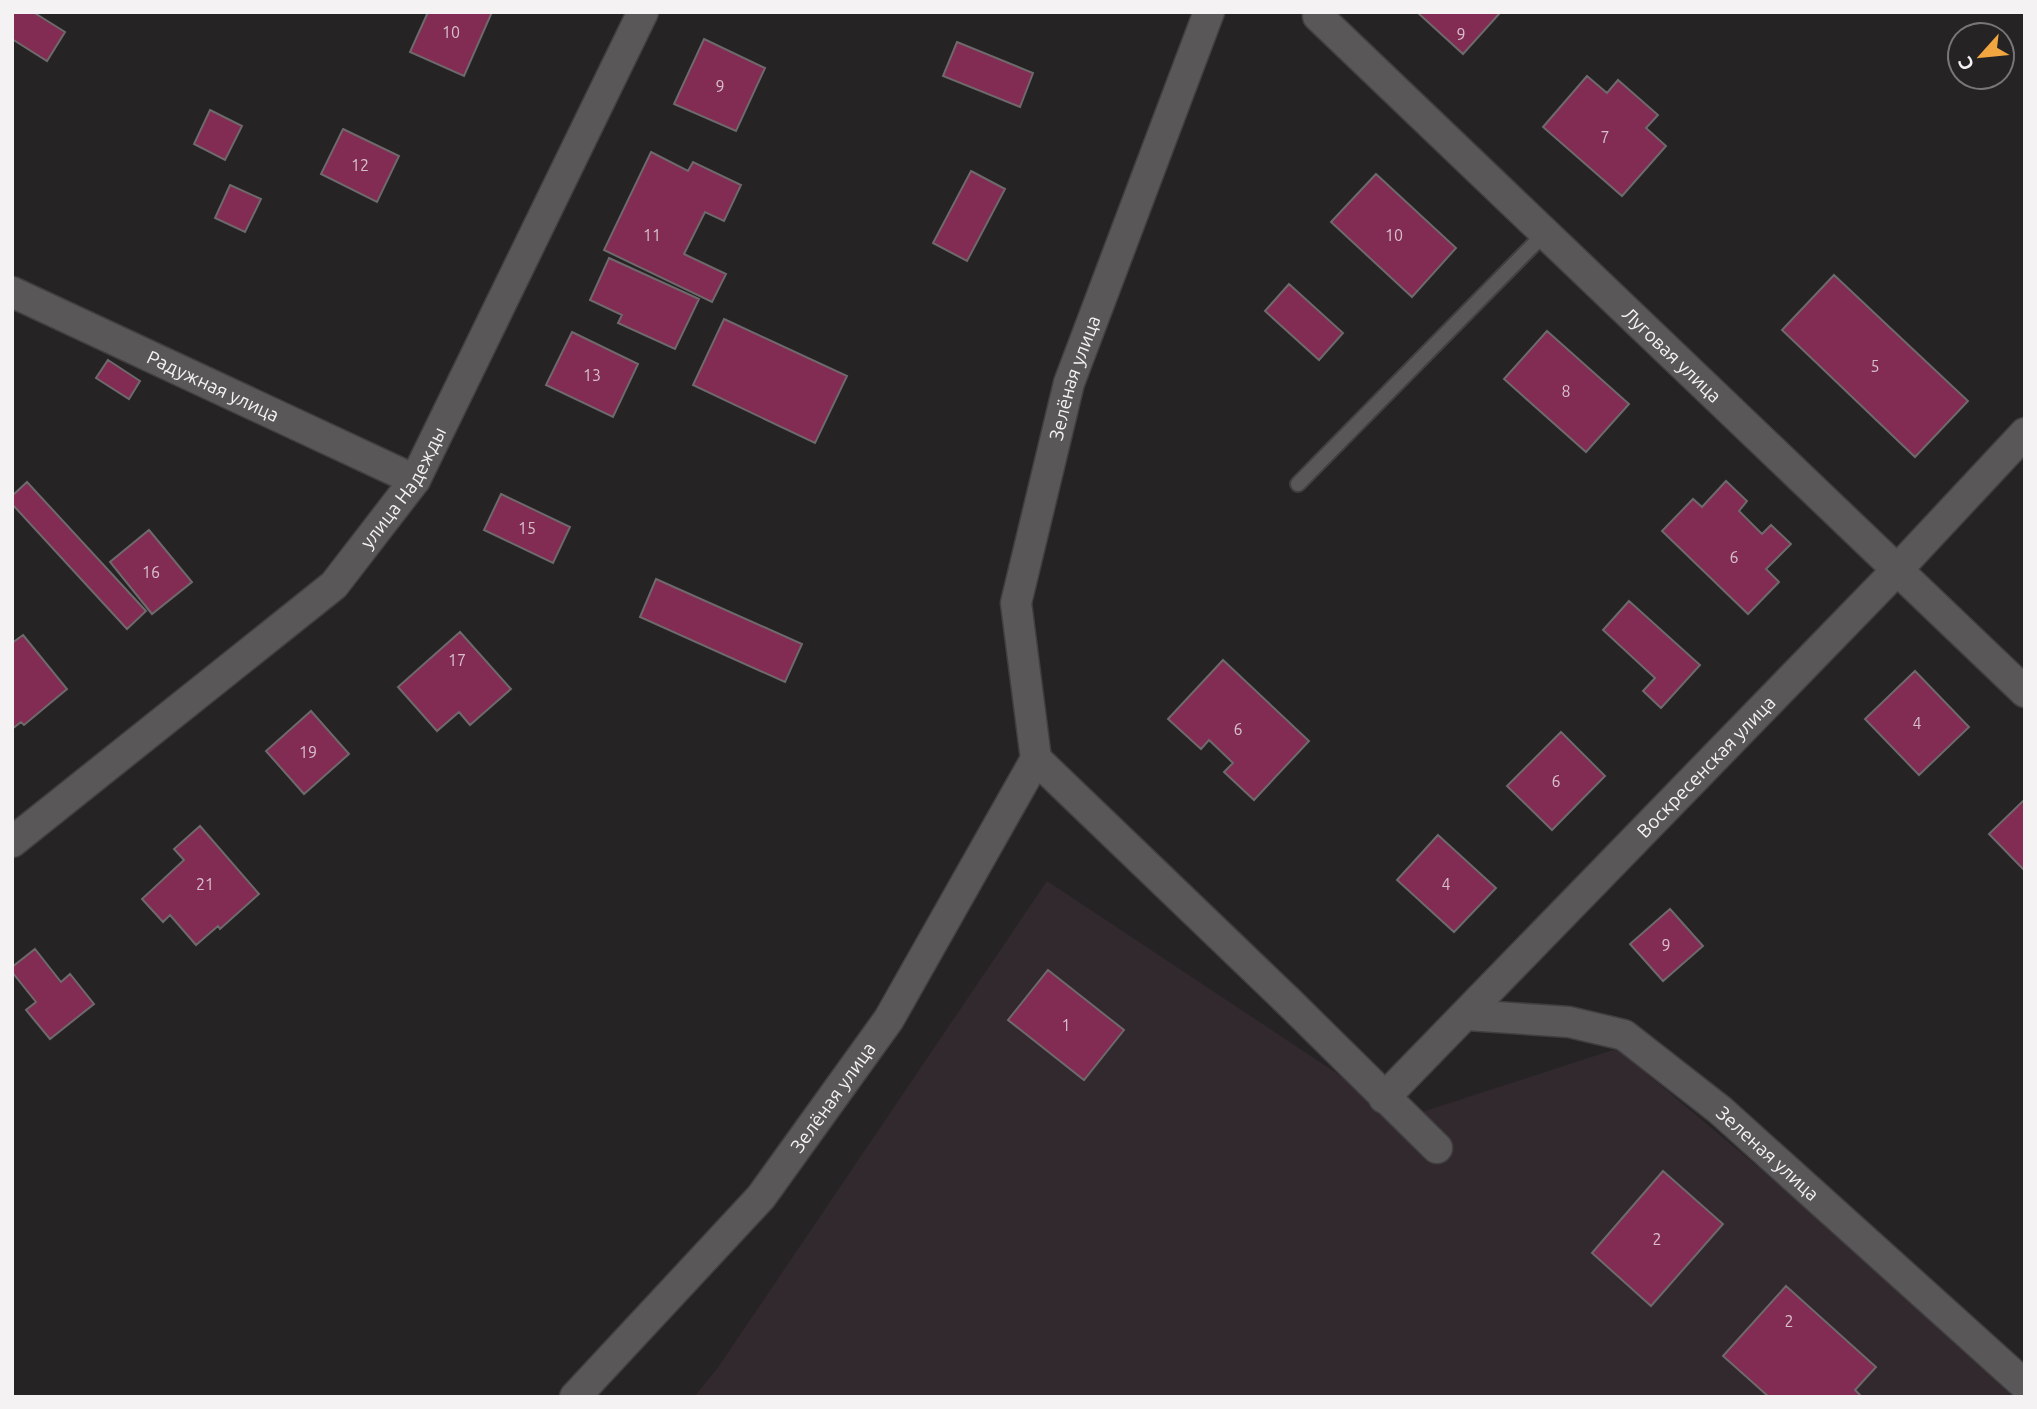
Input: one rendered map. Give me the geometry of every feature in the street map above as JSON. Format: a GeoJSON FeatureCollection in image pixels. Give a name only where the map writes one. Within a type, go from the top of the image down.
{"type":"FeatureCollection","features":[{"type":"Feature","properties":{"kind":"street","name":"улица Надежды"},"geometry":{"type":"LineString","coordinates":[[12,842],[334,585],[415,480],[643,12]]}},
{"type":"Feature","properties":{"kind":"street","name":"Зелёная улица"},"geometry":{"type":"LineString","coordinates":[[575,1397],[761,1197],[889,1019],[1035,759],[1016,603],[1069,383],[1209,12]]}},
{"type":"Feature","properties":{"kind":"street","name":"Луговая улица"},"geometry":{"type":"LineString","coordinates":[[1318,16],[2025,692]]}},
{"type":"Feature","properties":{"kind":"street","name":"Радужная улица"},"geometry":{"type":"LineString","coordinates":[[12,292],[415,480]]}},
{"type":"Feature","properties":{"kind":"street","name":"Воскресенская улица"},"geometry":{"type":"LineString","coordinates":[[1384,1098],[1897,570],[2025,433]]}},
{"type":"Feature","properties":{"kind":"street"},"geometry":{"type":"LineString","coordinates":[[1035,759],[1437,1148]]}},
{"type":"Feature","properties":{"kind":"street","name":"Зеленая улица"},"geometry":{"type":"LineString","coordinates":[[1466,1015],[1569,1022],[1624,1035],[1720,1110],[2025,1385]]}},
{"type":"Feature","properties":{"kind":"lane"},"geometry":{"type":"LineString","coordinates":[[1298,484],[1545,233]]}},
{"type":"Feature","properties":{"kind":"shaded area"},"geometry":{"type":"Polygon","coordinates":[[[1047,881],[1404,1118],[1619,1048],[2025,1391],[2025,1397],[694,1397],[717,1369],[1047,881]]]}},
{"type":"Feature","properties":{"kind":"building"},"geometry":{"type":"Polygon","coordinates":[[[12,12],[33,12],[65,32],[47,61],[12,39],[12,12]]]}},
{"type":"Feature","properties":{"kind":"building"},"geometry":{"type":"Polygon","coordinates":[[[428,12],[492,12],[464,76],[410,52],[428,12]]]}},
{"type":"Feature","properties":{"kind":"building"},"geometry":{"type":"Polygon","coordinates":[[[1417,12],[1497,12],[1499,14],[1463,54],[1417,12]]]}},
{"type":"Feature","properties":{"kind":"building"},"geometry":{"type":"Polygon","coordinates":[[[704,39],[765,68],[736,131],[674,104],[704,39]]]}},
{"type":"Feature","properties":{"kind":"building"},"geometry":{"type":"Polygon","coordinates":[[[957,42],[1033,73],[1020,107],[943,76],[957,42]]]}},
{"type":"Feature","properties":{"kind":"building"},"geometry":{"type":"Polygon","coordinates":[[[1587,76],[1607,93],[1618,80],[1658,115],[1646,128],[1666,146],[1622,196],[1543,127],[1587,76]]]}},
{"type":"Feature","properties":{"kind":"building"},"geometry":{"type":"Polygon","coordinates":[[[210,110],[242,126],[225,160],[194,144],[210,110]]]}},
{"type":"Feature","properties":{"kind":"building"},"geometry":{"type":"Polygon","coordinates":[[[343,129],[399,156],[377,202],[321,174],[343,129]]]}},
{"type":"Feature","properties":{"kind":"building"},"geometry":{"type":"Polygon","coordinates":[[[651,152],[688,171],[693,162],[741,185],[724,221],[705,212],[684,254],[726,274],[712,302],[604,250],[651,152]]]}},
{"type":"Feature","properties":{"kind":"building"},"geometry":{"type":"Polygon","coordinates":[[[971,171],[1005,189],[967,261],[933,243],[971,171]]]}},
{"type":"Feature","properties":{"kind":"building"},"geometry":{"type":"Polygon","coordinates":[[[1376,174],[1456,248],[1412,297],[1331,222],[1376,174]]]}},
{"type":"Feature","properties":{"kind":"building"},"geometry":{"type":"Polygon","coordinates":[[[230,185],[261,199],[245,232],[215,218],[230,185]]]}},
{"type":"Feature","properties":{"kind":"building"},"geometry":{"type":"Polygon","coordinates":[[[609,258],[699,299],[675,349],[618,323],[622,315],[590,300],[609,258]]]}},
{"type":"Feature","properties":{"kind":"building"},"geometry":{"type":"Polygon","coordinates":[[[1834,275],[1968,401],[1915,457],[1782,330],[1834,275]]]}},
{"type":"Feature","properties":{"kind":"building"},"geometry":{"type":"Polygon","coordinates":[[[1289,284],[1343,333],[1319,360],[1265,311],[1289,284]]]}},
{"type":"Feature","properties":{"kind":"building"},"geometry":{"type":"Polygon","coordinates":[[[724,319],[847,376],[815,443],[693,385],[724,319]]]}},
{"type":"Feature","properties":{"kind":"building"},"geometry":{"type":"Polygon","coordinates":[[[1547,331],[1629,404],[1586,452],[1504,379],[1547,331]]]}},
{"type":"Feature","properties":{"kind":"building"},"geometry":{"type":"Polygon","coordinates":[[[572,332],[638,364],[613,417],[546,385],[572,332]]]}},
{"type":"Feature","properties":{"kind":"building"},"geometry":{"type":"Polygon","coordinates":[[[108,360],[140,381],[129,399],[96,378],[108,360]]]}},
{"type":"Feature","properties":{"kind":"building"},"geometry":{"type":"Polygon","coordinates":[[[1726,481],[1747,501],[1739,511],[1762,534],[1771,525],[1791,544],[1766,569],[1779,582],[1748,614],[1662,531],[1693,499],[1702,507],[1726,481]]]}},
{"type":"Feature","properties":{"kind":"building"},"geometry":{"type":"Polygon","coordinates":[[[27,482],[146,611],[127,629],[12,504],[12,496],[27,482]]]}},
{"type":"Feature","properties":{"kind":"building"},"geometry":{"type":"Polygon","coordinates":[[[501,494],[570,527],[553,563],[484,530],[501,494]]]}},
{"type":"Feature","properties":{"kind":"building"},"geometry":{"type":"Polygon","coordinates":[[[149,530],[192,582],[152,614],[110,562],[149,530]]]}},
{"type":"Feature","properties":{"kind":"building"},"geometry":{"type":"Polygon","coordinates":[[[656,579],[802,644],[785,682],[640,617],[656,579]]]}},
{"type":"Feature","properties":{"kind":"building"},"geometry":{"type":"Polygon","coordinates":[[[1629,601],[1700,665],[1661,708],[1643,691],[1655,678],[1603,630],[1629,601]]]}},
{"type":"Feature","properties":{"kind":"building"},"geometry":{"type":"Polygon","coordinates":[[[460,632],[511,689],[470,725],[459,712],[437,731],[398,687],[460,632]]]}},
{"type":"Feature","properties":{"kind":"building"},"geometry":{"type":"Polygon","coordinates":[[[23,635],[67,689],[24,725],[21,722],[12,729],[12,643],[23,635]]]}},
{"type":"Feature","properties":{"kind":"building"},"geometry":{"type":"Polygon","coordinates":[[[1223,660],[1309,741],[1254,800],[1224,772],[1233,763],[1209,740],[1201,749],[1168,719],[1223,660]]]}},
{"type":"Feature","properties":{"kind":"building"},"geometry":{"type":"Polygon","coordinates":[[[1915,671],[1969,727],[1919,775],[1865,719],[1915,671]]]}},
{"type":"Feature","properties":{"kind":"building"},"geometry":{"type":"Polygon","coordinates":[[[311,711],[349,754],[304,794],[266,751],[311,711]]]}},
{"type":"Feature","properties":{"kind":"building"},"geometry":{"type":"Polygon","coordinates":[[[1561,732],[1605,776],[1552,830],[1507,786],[1561,732]]]}},
{"type":"Feature","properties":{"kind":"building"},"geometry":{"type":"Polygon","coordinates":[[[2025,799],[2025,871],[1989,834],[2025,799]]]}},
{"type":"Feature","properties":{"kind":"building"},"geometry":{"type":"Polygon","coordinates":[[[200,826],[259,894],[220,929],[218,926],[196,945],[170,915],[163,922],[142,899],[184,860],[174,849],[200,826]]]}},
{"type":"Feature","properties":{"kind":"building"},"geometry":{"type":"Polygon","coordinates":[[[1438,835],[1496,888],[1454,932],[1397,880],[1438,835]]]}},
{"type":"Feature","properties":{"kind":"building"},"geometry":{"type":"Polygon","coordinates":[[[1670,909],[1703,946],[1663,981],[1630,944],[1670,909]]]}},
{"type":"Feature","properties":{"kind":"building"},"geometry":{"type":"Polygon","coordinates":[[[35,949],[61,982],[70,974],[94,1004],[50,1039],[26,1010],[36,1002],[12,972],[12,967],[35,949]]]}},
{"type":"Feature","properties":{"kind":"building"},"geometry":{"type":"Polygon","coordinates":[[[1048,970],[1124,1030],[1084,1080],[1008,1020],[1048,970]]]}},
{"type":"Feature","properties":{"kind":"building"},"geometry":{"type":"Polygon","coordinates":[[[1663,1171],[1723,1224],[1651,1306],[1592,1253],[1663,1171]]]}},
{"type":"Feature","properties":{"kind":"building"},"geometry":{"type":"Polygon","coordinates":[[[1786,1286],[1876,1367],[1855,1390],[1862,1397],[1769,1397],[1723,1356],[1786,1286]]]}}]}
